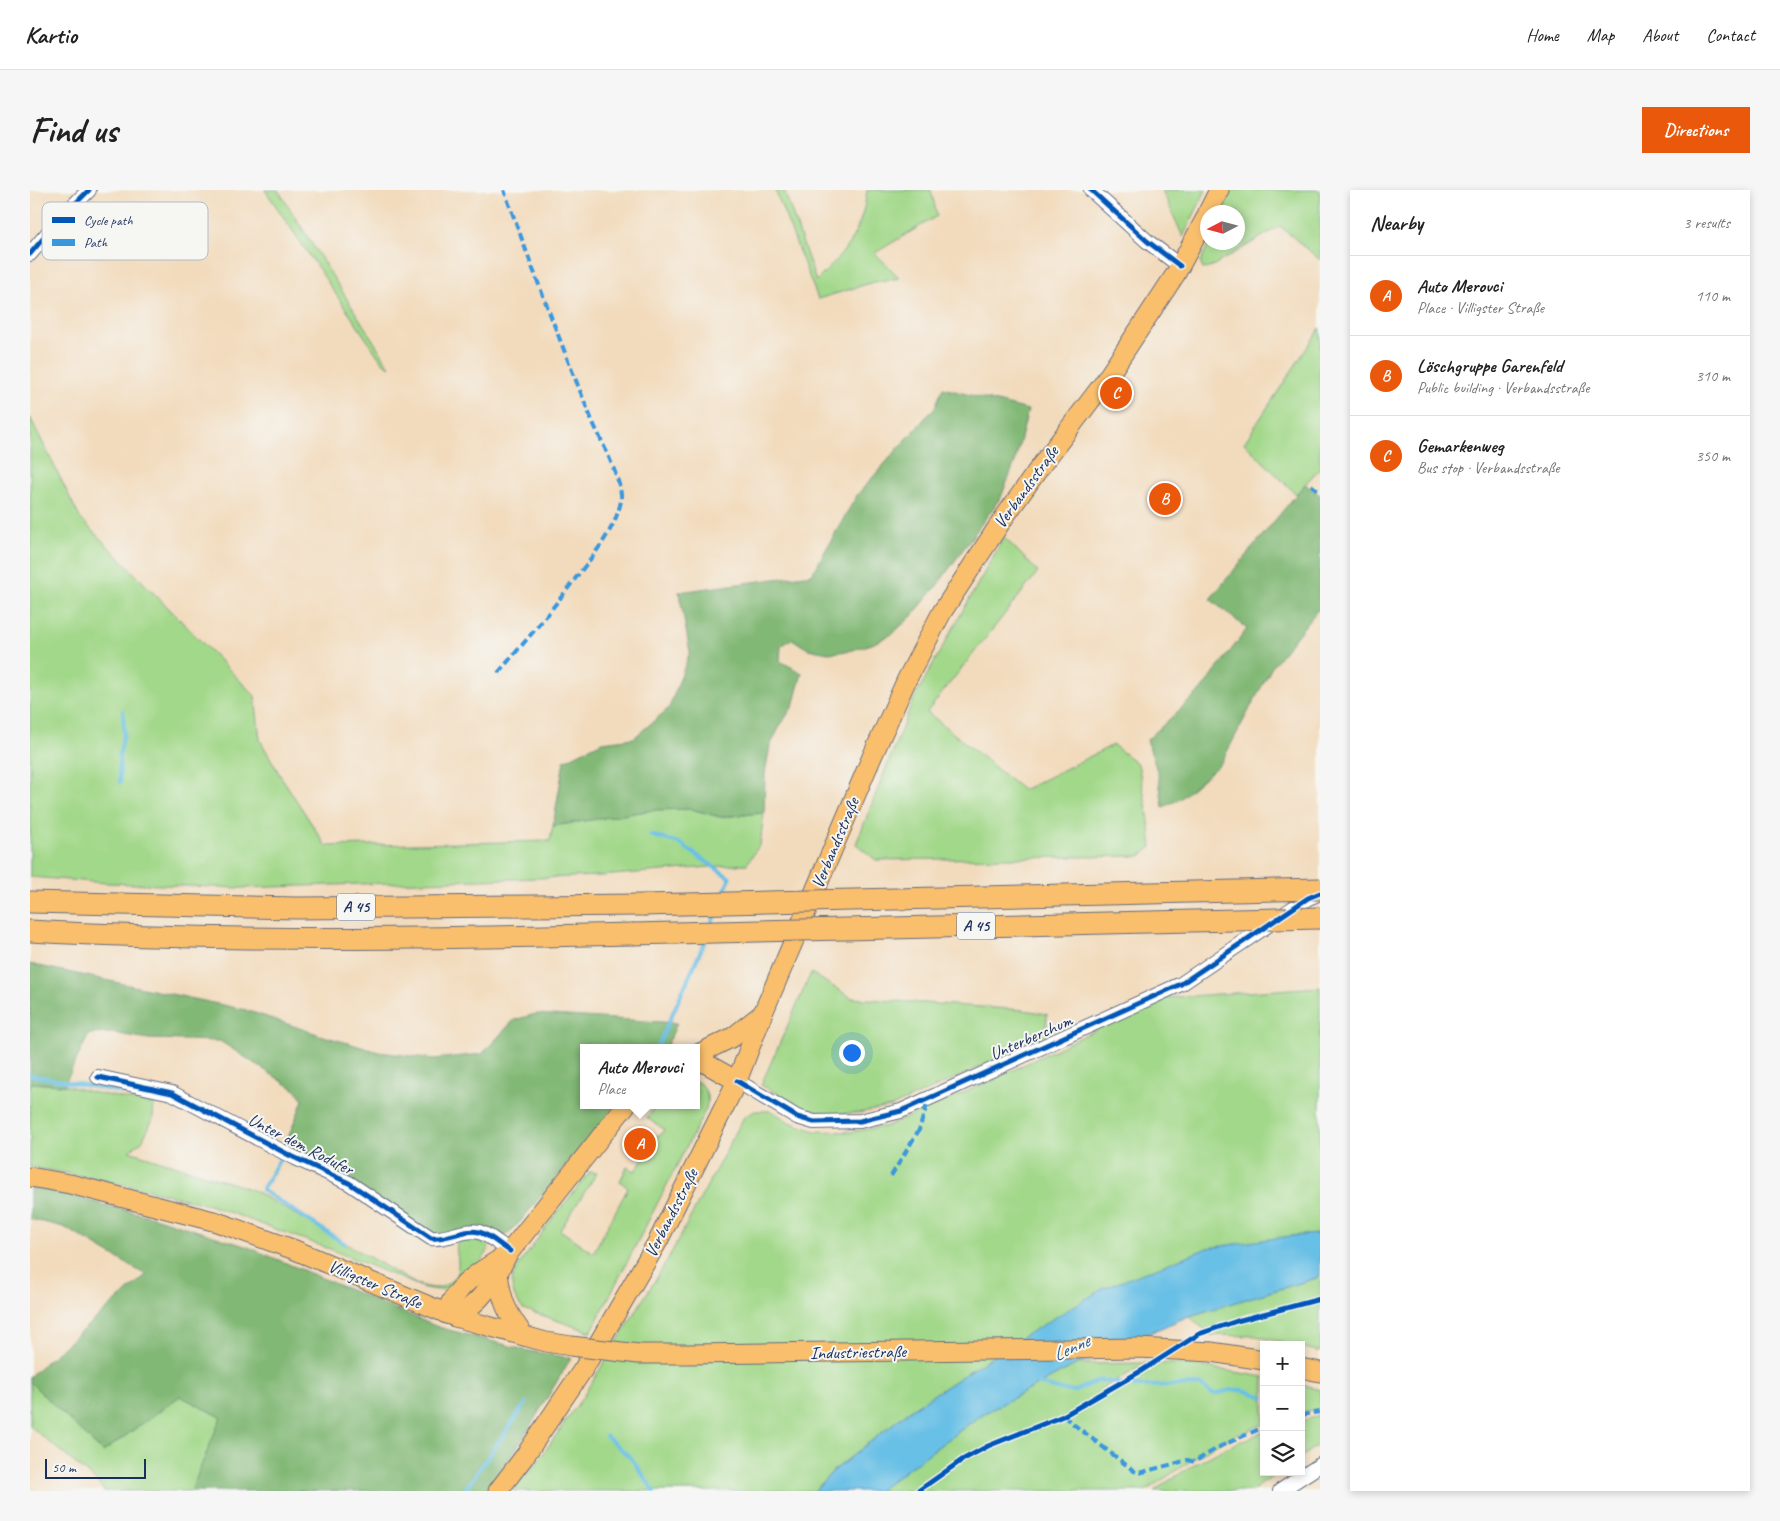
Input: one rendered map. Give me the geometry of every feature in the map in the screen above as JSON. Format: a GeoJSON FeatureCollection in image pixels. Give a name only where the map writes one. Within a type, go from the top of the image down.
{"type":"FeatureCollection","features":[{"type":"Feature","properties":{"kind":"highway","name":"A 45"},"geometry":{"type":"LineString","coordinates":[[30,902],[297,908],[643,905],[1320,891]]}},
{"type":"Feature","properties":{"kind":"highway","name":"A 45"},"geometry":{"type":"LineString","coordinates":[[30,932],[316,939],[632,934],[1320,918]]}},
{"type":"Feature","properties":{"kind":"main road","name":"Verbandsstraße"},"geometry":{"type":"LineString","coordinates":[[1212,205],[1219,190]]}},
{"type":"Feature","properties":{"kind":"main road","name":"Verbandsstraße"},"geometry":{"type":"LineString","coordinates":[[498,1491],[524,1458],[578,1376],[658,1241],[737,1081],[763,1013],[871,759],[907,679],[942,612],[981,550],[1103,384],[1180,266],[1200,228]]}},
{"type":"Feature","properties":{"kind":"main road"},"geometry":{"type":"LineString","coordinates":[[700,1054],[733,1037],[763,1013]]}},
{"type":"Feature","properties":{"kind":"main road"},"geometry":{"type":"LineString","coordinates":[[700,1058],[737,1081]]}},
{"type":"Feature","properties":{"kind":"main road"},"geometry":{"type":"LineString","coordinates":[[450,1316],[469,1310],[498,1273],[508,1253],[623,1109]]}},
{"type":"Feature","properties":{"kind":"main road","name":"Villigster Straße"},"geometry":{"type":"LineString","coordinates":[[30,1177],[79,1186],[217,1222],[295,1250],[450,1316]]}},
{"type":"Feature","properties":{"kind":"main road"},"geometry":{"type":"LineString","coordinates":[[450,1316],[455,1294],[482,1270],[508,1253]]}},
{"type":"Feature","properties":{"kind":"main road"},"geometry":{"type":"LineString","coordinates":[[498,1273],[503,1302],[524,1336]]}},
{"type":"Feature","properties":{"kind":"main road","name":"Industriestraße"},"geometry":{"type":"LineString","coordinates":[[450,1316],[524,1336],[571,1346],[639,1354],[1139,1348],[1211,1352],[1260,1359]]}},
{"type":"Feature","properties":{"kind":"main road"},"geometry":{"type":"LineString","coordinates":[[1305,1369],[1320,1372]]}},
{"type":"Feature","properties":{"kind":"street"},"geometry":{"type":"LineString","coordinates":[[77,202],[89,190]]}},
{"type":"Feature","properties":{"kind":"street"},"geometry":{"type":"LineString","coordinates":[[1091,190],[1147,241],[1180,266]]}},
{"type":"Feature","properties":{"kind":"street"},"geometry":{"type":"LineString","coordinates":[[30,254],[42,240]]}},
{"type":"Feature","properties":{"kind":"street","name":"Unterberchum"},"geometry":{"type":"LineString","coordinates":[[737,1081],[797,1117],[814,1122],[860,1122],[901,1111],[1181,984],[1320,891]]}},
{"type":"Feature","properties":{"kind":"street","name":"Unter dem Rodufer"},"geometry":{"type":"LineString","coordinates":[[98,1077],[172,1093],[289,1155],[349,1183],[431,1238],[439,1239],[478,1232],[508,1253]]}},
{"type":"Feature","properties":{"kind":"street"},"geometry":{"type":"LineString","coordinates":[[1280,1491],[1320,1465]]}},
{"type":"Feature","properties":{"kind":"green space"},"geometry":{"type":"Polygon","coordinates":[[[265,190],[278,190],[390,367],[382,362],[265,190]]]}},
{"type":"Feature","properties":{"kind":"green space"},"geometry":{"type":"Polygon","coordinates":[[[775,190],[784,190],[816,281],[844,251],[857,230],[865,205],[867,190],[931,190],[937,216],[875,253],[900,278],[874,282],[818,299],[775,190]]]}},
{"type":"Feature","properties":{"kind":"green space"},"geometry":{"type":"Polygon","coordinates":[[[1162,190],[1206,190],[1183,237],[1162,190]]]}},
{"type":"Feature","properties":{"kind":"green space"},"geometry":{"type":"Polygon","coordinates":[[[1231,190],[1320,190],[1320,260],[1280,226],[1245,247],[1245,205],[1225,205],[1231,190]]]}},
{"type":"Feature","properties":{"kind":"green space"},"geometry":{"type":"Polygon","coordinates":[[[1206,250],[1239,250],[1209,268],[1203,269],[1200,262],[1206,250]]]}},
{"type":"Feature","properties":{"kind":"green space"},"geometry":{"type":"Polygon","coordinates":[[[1320,328],[1320,468],[1296,494],[1244,443],[1320,328]]]}},
{"type":"Feature","properties":{"kind":"green space"},"geometry":{"type":"Polygon","coordinates":[[[943,388],[1028,410],[1015,462],[1001,497],[936,587],[912,616],[892,634],[872,644],[849,651],[828,653],[808,649],[792,639],[781,646],[780,661],[802,673],[793,706],[770,746],[765,773],[764,813],[720,817],[691,809],[653,810],[553,826],[564,761],[602,742],[634,738],[669,708],[690,652],[679,592],[812,574],[857,495],[935,407],[943,388]]]}},
{"type":"Feature","properties":{"kind":"green space"},"geometry":{"type":"Polygon","coordinates":[[[30,417],[80,518],[255,696],[260,740],[280,775],[326,846],[550,841],[553,826],[653,810],[691,809],[720,817],[764,813],[760,844],[747,864],[600,876],[241,888],[107,883],[30,877],[30,417]]]}},
{"type":"Feature","properties":{"kind":"green space"},"geometry":{"type":"Polygon","coordinates":[[[1305,484],[1320,495],[1320,607],[1273,665],[1221,763],[1180,799],[1163,807],[1158,774],[1147,740],[1201,690],[1247,629],[1210,599],[1305,484]]]}},
{"type":"Feature","properties":{"kind":"green space"},"geometry":{"type":"Polygon","coordinates":[[[1004,537],[1038,572],[927,712],[1023,790],[1113,745],[1138,764],[1148,814],[1152,847],[1140,856],[876,860],[856,844],[913,700],[1004,537]]]}},
{"type":"Feature","properties":{"kind":"green space"},"geometry":{"type":"Polygon","coordinates":[[[30,964],[246,1010],[320,1035],[379,1052],[434,1059],[482,1054],[514,1020],[536,1014],[677,1023],[668,1044],[580,1044],[580,1109],[613,1109],[520,1222],[505,1236],[441,1237],[284,1148],[303,1100],[297,1091],[220,1041],[149,1039],[112,1033],[89,1034],[64,1085],[30,1083],[30,964]]]}},
{"type":"Feature","properties":{"kind":"green space"},"geometry":{"type":"Polygon","coordinates":[[[811,973],[852,998],[1024,1010],[1047,1014],[1046,1038],[891,1107],[858,1113],[830,1114],[807,1109],[761,1085],[811,973]]]}},
{"type":"Feature","properties":{"kind":"green space"},"geometry":{"type":"Polygon","coordinates":[[[1320,987],[1320,1234],[1290,1236],[1016,1341],[913,1408],[832,1472],[815,1491],[513,1491],[536,1464],[582,1398],[667,1261],[744,1117],[755,1111],[772,1111],[789,1122],[815,1131],[850,1132],[887,1126],[1009,1072],[1161,998],[1320,987]]]}},
{"type":"Feature","properties":{"kind":"green space"},"geometry":{"type":"Polygon","coordinates":[[[30,1083],[64,1085],[154,1104],[153,1119],[142,1141],[129,1151],[253,1190],[416,1284],[432,1288],[439,1287],[447,1284],[454,1278],[458,1265],[457,1247],[463,1238],[484,1239],[488,1250],[482,1260],[462,1278],[449,1287],[434,1290],[424,1288],[330,1249],[209,1205],[149,1190],[30,1167],[30,1083]]]}},
{"type":"Feature","properties":{"kind":"green space"},"geometry":{"type":"Polygon","coordinates":[[[700,1083],[703,1086],[706,1093],[706,1109],[591,1332],[523,1309],[514,1294],[512,1286],[516,1270],[551,1220],[590,1172],[597,1173],[560,1230],[593,1253],[628,1188],[620,1181],[627,1167],[635,1171],[658,1135],[660,1136],[664,1129],[647,1118],[653,1109],[700,1109],[700,1083]]]}},
{"type":"Feature","properties":{"kind":"green space"},"geometry":{"type":"Polygon","coordinates":[[[30,1186],[157,1218],[248,1247],[438,1327],[529,1351],[571,1358],[517,1448],[484,1491],[191,1491],[221,1417],[180,1396],[103,1452],[30,1382],[30,1376],[146,1275],[64,1227],[30,1219],[30,1186]]]}},
{"type":"Feature","properties":{"kind":"green space"},"geometry":{"type":"Polygon","coordinates":[[[1320,1277],[1320,1352],[1305,1348],[1305,1341],[1277,1341],[1256,1336],[1211,1335],[1189,1316],[1320,1277]]]}},
{"type":"Feature","properties":{"kind":"green space"},"geometry":{"type":"Polygon","coordinates":[[[1148,1363],[1101,1389],[1104,1396],[1158,1363],[1193,1365],[1260,1376],[1260,1426],[1218,1443],[1145,1491],[878,1491],[981,1415],[1077,1364],[1148,1363]]]}},
{"type":"Feature","properties":{"kind":"green space"},"geometry":{"type":"Polygon","coordinates":[[[30,1382],[103,1452],[180,1396],[222,1417],[191,1491],[104,1491],[94,1479],[30,1426],[30,1382]]]}},
{"type":"Feature","properties":{"kind":"green space"},"geometry":{"type":"Polygon","coordinates":[[[1305,1386],[1320,1390],[1320,1409],[1305,1411],[1305,1386]]]}},
{"type":"Feature","properties":{"kind":"green space"},"geometry":{"type":"Polygon","coordinates":[[[1320,1416],[1320,1443],[1305,1454],[1305,1431],[1305,1420],[1320,1416]]]}},
{"type":"Feature","properties":{"kind":"green space"},"geometry":{"type":"Polygon","coordinates":[[[1260,1434],[1260,1476],[1273,1476],[1252,1491],[1154,1491],[1179,1474],[1236,1443],[1260,1434]]]}},
{"type":"Feature","properties":{"kind":"water","name":"Lenne"},"geometry":{"type":"Polygon","coordinates":[[[1320,1234],[1320,1277],[1189,1316],[1077,1364],[981,1415],[878,1491],[815,1491],[832,1472],[913,1408],[1016,1341],[1104,1288],[1208,1248],[1290,1236],[1320,1234]]]}},
{"type":"Feature","properties":{"kind":"waterway"},"geometry":{"type":"LineString","coordinates":[[120,782],[119,756],[124,733],[123,711]]}},
{"type":"Feature","properties":{"kind":"waterway"},"geometry":{"type":"LineString","coordinates":[[650,835],[679,843],[730,878],[722,897]]}},
{"type":"Feature","properties":{"kind":"waterway"},"geometry":{"type":"LineString","coordinates":[[711,925],[717,911]]}},
{"type":"Feature","properties":{"kind":"waterway"},"geometry":{"type":"LineString","coordinates":[[659,1044],[706,939]]}},
{"type":"Feature","properties":{"kind":"waterway"},"geometry":{"type":"LineString","coordinates":[[30,1075],[155,1098],[186,1108]]}},
{"type":"Feature","properties":{"kind":"waterway"},"geometry":{"type":"LineString","coordinates":[[278,1155],[281,1157],[262,1190],[345,1244]]}},
{"type":"Feature","properties":{"kind":"waterway"},"geometry":{"type":"LineString","coordinates":[[1037,1383],[1061,1390],[1075,1391],[1100,1380],[1135,1386],[1201,1385],[1213,1394],[1240,1390],[1260,1396]]}},
{"type":"Feature","properties":{"kind":"waterway"},"geometry":{"type":"LineString","coordinates":[[464,1491],[526,1403]]}},
{"type":"Feature","properties":{"kind":"waterway"},"geometry":{"type":"LineString","coordinates":[[606,1436],[631,1458],[654,1491]]}},
{"type":"Feature","properties":{"kind":"marked path"},"geometry":{"type":"LineString","coordinates":[[498,673],[547,615],[596,552],[609,533],[621,501],[621,493],[614,470],[567,357],[504,190]]}},
{"type":"Feature","properties":{"kind":"marked path"},"geometry":{"type":"LineString","coordinates":[[1311,485],[1320,492]]}},
{"type":"Feature","properties":{"kind":"marked path"},"geometry":{"type":"LineString","coordinates":[[891,1176],[919,1130],[929,1098]]}},
{"type":"Feature","properties":{"kind":"marked path"},"geometry":{"type":"LineString","coordinates":[[1305,1414],[1320,1412]]}},
{"type":"Feature","properties":{"kind":"marked path"},"geometry":{"type":"LineString","coordinates":[[1063,1416],[1139,1473],[1188,1460],[1194,1462],[1221,1446],[1260,1429]]}},
{"type":"Feature","properties":{"kind":"cycle path"},"geometry":{"type":"LineString","coordinates":[[77,202],[89,190]]}},
{"type":"Feature","properties":{"kind":"cycle path"},"geometry":{"type":"LineString","coordinates":[[1091,190],[1147,241],[1180,266]]}},
{"type":"Feature","properties":{"kind":"cycle path"},"geometry":{"type":"LineString","coordinates":[[30,254],[42,240]]}},
{"type":"Feature","properties":{"kind":"cycle path"},"geometry":{"type":"LineString","coordinates":[[737,1081],[797,1117],[814,1122],[860,1121],[901,1111],[1181,984],[1308,898],[1320,893]]}},
{"type":"Feature","properties":{"kind":"cycle path"},"geometry":{"type":"LineString","coordinates":[[98,1077],[172,1093],[289,1155],[349,1183],[431,1238],[473,1231],[483,1233],[510,1251]]}},
{"type":"Feature","properties":{"kind":"cycle path"},"geometry":{"type":"LineString","coordinates":[[918,1491],[962,1460],[988,1446],[1063,1416],[1141,1371],[1199,1334],[1237,1321],[1320,1299]]}},
{"type":"Feature","properties":{"kind":"place","name":"Gemarkenweg"},"geometry":{"type":"Point","coordinates":[1116,393]}},
{"type":"Feature","properties":{"kind":"place","name":"Löschgruppe Garenfeld"},"geometry":{"type":"Point","coordinates":[1165,499]}},
{"type":"Feature","properties":{"kind":"place","name":"Auto Merovci"},"geometry":{"type":"Point","coordinates":[640,1144]}}]}
